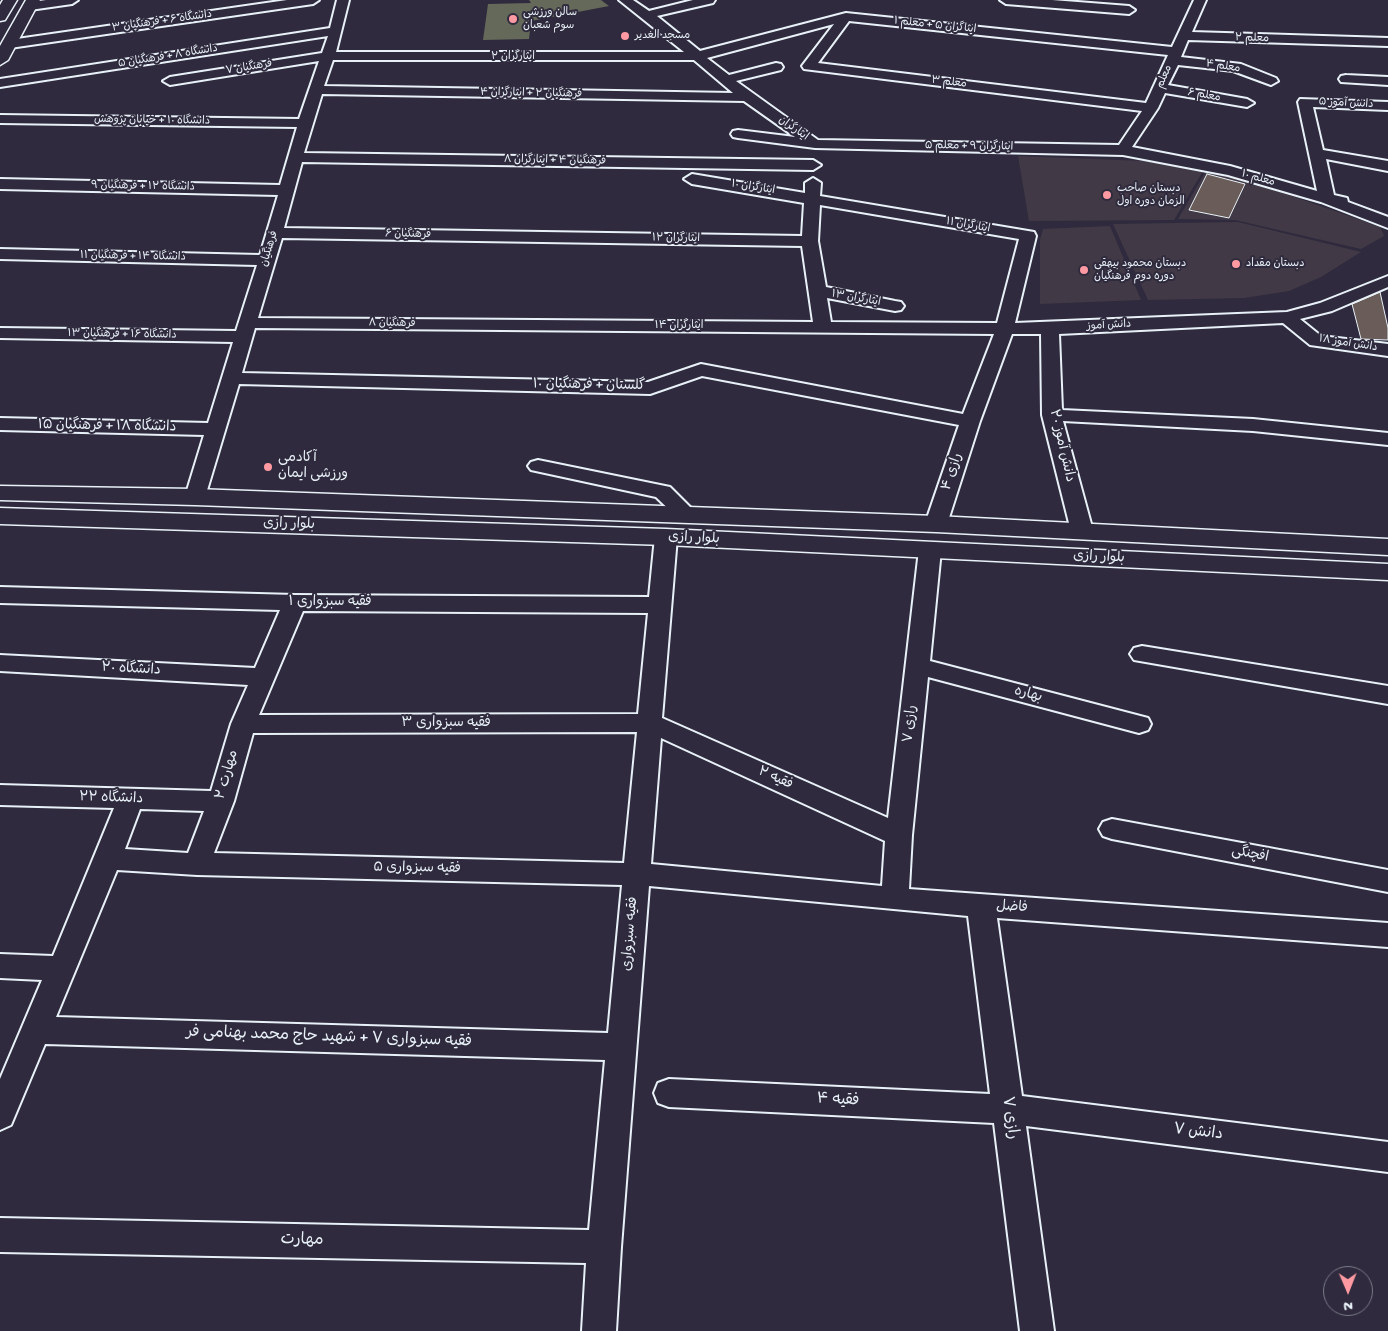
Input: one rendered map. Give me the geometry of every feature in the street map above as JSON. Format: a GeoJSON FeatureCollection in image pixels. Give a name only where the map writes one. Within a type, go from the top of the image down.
{"type":"FeatureCollection","features":[{"type":"Feature","properties":{"kind":"main road"},"geometry":{"type":"LineString","coordinates":[[1,15],[10,0]]}},
{"type":"Feature","properties":{"kind":"main road"},"geometry":{"type":"LineString","coordinates":[[0,58],[10,44],[31,3]]}},
{"type":"Feature","properties":{"kind":"main road","name":"بلوار رازی"},"geometry":{"type":"LineString","coordinates":[[0,493],[936,524],[1388,547]]}},
{"type":"Feature","properties":{"kind":"main road","name":"بلوار رازی"},"geometry":{"type":"LineString","coordinates":[[0,516],[666,537],[1388,572]]}},
{"type":"Feature","properties":{"kind":"main road"},"geometry":{"type":"LineString","coordinates":[[1267,541],[1275,567]]}},
{"type":"Feature","properties":{"kind":"street"},"geometry":{"type":"LineString","coordinates":[[31,3],[72,0]]}},
{"type":"Feature","properties":{"kind":"street","name":"دانشگاه ۶ + فرهنگیان ۳"},"geometry":{"type":"LineString","coordinates":[[10,44],[313,0]]}},
{"type":"Feature","properties":{"kind":"street","name":"فرهنگیان"},"geometry":{"type":"LineString","coordinates":[[195,498],[214,429],[275,233],[305,123],[336,31],[343,0]]}},
{"type":"Feature","properties":{"kind":"street","name":"ایثارگران"},"geometry":{"type":"LineString","coordinates":[[625,0],[647,15],[725,80],[815,144],[813,165],[814,198],[810,241],[823,328]]}},
{"type":"Feature","properties":{"kind":"street"},"geometry":{"type":"LineString","coordinates":[[647,15],[709,0]]}},
{"type":"Feature","properties":{"kind":"street"},"geometry":{"type":"LineString","coordinates":[[1006,0],[1129,10]]}},
{"type":"Feature","properties":{"kind":"street","name":"معلم"},"geometry":{"type":"LineString","coordinates":[[1123,150],[1151,108],[1200,0]]}},
{"type":"Feature","properties":{"kind":"street","name":"ایثاگران ۵ + معلم ۱"},"geometry":{"type":"LineString","coordinates":[[698,56],[846,17],[1175,56]]}},
{"type":"Feature","properties":{"kind":"street","name":"معلم ۳"},"geometry":{"type":"LineString","coordinates":[[846,17],[808,66],[1151,108]]}},
{"type":"Feature","properties":{"kind":"street","name":"دانشگاه ۸ + فرهنگیان ۵"},"geometry":{"type":"LineString","coordinates":[[0,83],[336,31]]}},
{"type":"Feature","properties":{"kind":"street","name":"معلم ۲"},"geometry":{"type":"LineString","coordinates":[[1183,36],[1388,42]]}},
{"type":"Feature","properties":{"kind":"street","name":"ایثارگران ۲"},"geometry":{"type":"LineString","coordinates":[[328,56],[698,56]]}},
{"type":"Feature","properties":{"kind":"street","name":"فرهنگیان ۷"},"geometry":{"type":"LineString","coordinates":[[170,80],[328,56]]}},
{"type":"Feature","properties":{"kind":"street","name":"معلم ۴"},"geometry":{"type":"LineString","coordinates":[[1175,56],[1236,67],[1271,81]]}},
{"type":"Feature","properties":{"kind":"street"},"geometry":{"type":"LineString","coordinates":[[725,80],[776,67]]}},
{"type":"Feature","properties":{"kind":"street"},"geometry":{"type":"LineString","coordinates":[[1346,79],[1388,81]]}},
{"type":"Feature","properties":{"kind":"street","name":"معلم ۶"},"geometry":{"type":"LineString","coordinates":[[1160,88],[1247,103]]}},
{"type":"Feature","properties":{"kind":"street","name":"فرهنگیان ۲ + ایثارگران ۴"},"geometry":{"type":"LineString","coordinates":[[315,90],[747,96]]}},
{"type":"Feature","properties":{"kind":"street","name":"دانش آموز ۵"},"geometry":{"type":"LineString","coordinates":[[1316,153],[1305,102],[1388,106]]}},
{"type":"Feature","properties":{"kind":"street","name":"دانشگاه ۱۰ + خیابان پژوهش"},"geometry":{"type":"LineString","coordinates":[[0,119],[305,123]]}},
{"type":"Feature","properties":{"kind":"street","name":"ایثارگران ۹ + معلم ۵"},"geometry":{"type":"LineString","coordinates":[[738,134],[815,144],[1123,150]]}},
{"type":"Feature","properties":{"kind":"street","name":"معلم ۱۰"},"geometry":{"type":"LineString","coordinates":[[1123,150],[1230,171],[1327,199],[1388,224]]}},
{"type":"Feature","properties":{"kind":"street"},"geometry":{"type":"LineString","coordinates":[[1388,166],[1316,153],[1327,199],[1388,208]]}},
{"type":"Feature","properties":{"kind":"street","name":"فرهنگیان ۴ + ایثارگران ۸"},"geometry":{"type":"LineString","coordinates":[[296,157],[813,165]]}},
{"type":"Feature","properties":{"kind":"street","name":"ایثارگران ۱۰"},"geometry":{"type":"LineString","coordinates":[[692,179],[814,198]]}},
{"type":"Feature","properties":{"kind":"street","name":"دانشگاه ۱۲ + فرهنگیان ۹"},"geometry":{"type":"LineString","coordinates":[[0,184],[286,190]]}},
{"type":"Feature","properties":{"kind":"street","name":"ایثارگران ۱۱"},"geometry":{"type":"LineString","coordinates":[[814,198],[1028,236],[1005,329]]}},
{"type":"Feature","properties":{"kind":"street","name":"فرهنگیان ۶"},"geometry":{"type":"LineString","coordinates":[[275,233],[542,237]]}},
{"type":"Feature","properties":{"kind":"street","name":"ایثارگران ۱۲"},"geometry":{"type":"LineString","coordinates":[[542,237],[810,241]]}},
{"type":"Feature","properties":{"kind":"street","name":"دانشگاه ۱۴ + فرهنگیان ۱۱"},"geometry":{"type":"LineString","coordinates":[[0,254],[266,260]]}},
{"type":"Feature","properties":{"kind":"street","name":"دانش آموز"},"geometry":{"type":"LineString","coordinates":[[823,328],[1050,330],[1287,317],[1326,307],[1388,281]]}},
{"type":"Feature","properties":{"kind":"street","name":"ایثارگران ۱۳"},"geometry":{"type":"LineString","coordinates":[[817,291],[895,306]]}},
{"type":"Feature","properties":{"kind":"street","name":"دانش آموز ۱۸"},"geometry":{"type":"LineString","coordinates":[[1287,317],[1316,340],[1388,350]]}},
{"type":"Feature","properties":{"kind":"street","name":"فرهنگیان ۸"},"geometry":{"type":"LineString","coordinates":[[246,330],[535,325]]}},
{"type":"Feature","properties":{"kind":"street","name":"ایثارگران ۱۴"},"geometry":{"type":"LineString","coordinates":[[535,325],[823,328]]}},
{"type":"Feature","properties":{"kind":"street","name":"رازی ۴"},"geometry":{"type":"LineString","coordinates":[[936,524],[970,421],[1005,329]]}},
{"type":"Feature","properties":{"kind":"street","name":"دانشگاه ۱۶ + فرهنگیان ۱۳"},"geometry":{"type":"LineString","coordinates":[[0,333],[246,330]]}},
{"type":"Feature","properties":{"kind":"street","name":"دانش آموز ۲۰"},"geometry":{"type":"LineString","coordinates":[[1050,330],[1052,415],[1082,531]]}},
{"type":"Feature","properties":{"kind":"street","name":"گلستان + فرهنگیان ۱۰"},"geometry":{"type":"LineString","coordinates":[[231,378],[650,388],[701,370],[970,421]]}},
{"type":"Feature","properties":{"kind":"street"},"geometry":{"type":"LineString","coordinates":[[1052,415],[1253,425],[1388,439]]}},
{"type":"Feature","properties":{"kind":"street","name":"دانشگاه ۱۸ + فرهنگیان ۱۵"},"geometry":{"type":"LineString","coordinates":[[0,424],[214,429]]}},
{"type":"Feature","properties":{"kind":"street"},"geometry":{"type":"LineString","coordinates":[[538,466],[663,492],[688,515]]}},
{"type":"Feature","properties":{"kind":"street","name":"فقیه سبزواری"},"geometry":{"type":"LineString","coordinates":[[599,1331],[604,1247],[666,537]]}},
{"type":"Feature","properties":{"kind":"street","name":"رازی ۷"},"geometry":{"type":"LineString","coordinates":[[895,899],[899,835],[930,550]]}},
{"type":"Feature","properties":{"kind":"street","name":"فقیه سبزواری ۱"},"geometry":{"type":"LineString","coordinates":[[0,595],[295,604],[660,605]]}},
{"type":"Feature","properties":{"kind":"street","name":"مهارت ۲"},"geometry":{"type":"LineString","coordinates":[[198,864],[221,801],[243,724],[295,604]]}},
{"type":"Feature","properties":{"kind":"street"},"geometry":{"type":"LineString","coordinates":[[1142,654],[1388,695]]}},
{"type":"Feature","properties":{"kind":"street","name":"دانشگاه ۲۰"},"geometry":{"type":"LineString","coordinates":[[0,663],[263,677]]}},
{"type":"Feature","properties":{"kind":"street","name":"بهاره"},"geometry":{"type":"LineString","coordinates":[[917,666],[1139,724]]}},
{"type":"Feature","properties":{"kind":"street","name":"فقیه سبزواری ۳"},"geometry":{"type":"LineString","coordinates":[[243,724],[650,723]]}},
{"type":"Feature","properties":{"kind":"street","name":"فقیه ۲"},"geometry":{"type":"LineString","coordinates":[[650,723],[899,835]]}},
{"type":"Feature","properties":{"kind":"street","name":"دانشگاه ۲۲"},"geometry":{"type":"LineString","coordinates":[[0,796],[221,801]]}},
{"type":"Feature","properties":{"kind":"street"},"geometry":{"type":"LineString","coordinates":[[0,1115],[63,969],[130,800]]}},
{"type":"Feature","properties":{"kind":"street","name":"افچنگی"},"geometry":{"type":"LineString","coordinates":[[1112,829],[1388,881]]}},
{"type":"Feature","properties":{"kind":"street"},"geometry":{"type":"LineString","coordinates":[[108,859],[198,864]]}},
{"type":"Feature","properties":{"kind":"street","name":"فقیه سبزواری ۵"},"geometry":{"type":"LineString","coordinates":[[198,864],[637,874]]}},
{"type":"Feature","properties":{"kind":"street","name":"فاضل"},"geometry":{"type":"LineString","coordinates":[[637,874],[980,906],[1388,935]]}},
{"type":"Feature","properties":{"kind":"street","name":"رازی ۷"},"geometry":{"type":"LineString","coordinates":[[980,906],[1037,1331]]}},
{"type":"Feature","properties":{"kind":"street"},"geometry":{"type":"LineString","coordinates":[[0,966],[63,969]]}},
{"type":"Feature","properties":{"kind":"street","name":"فقیه سبزواری ۷ + شهید حاج محمد بهنامی فر"},"geometry":{"type":"LineString","coordinates":[[36,1030],[622,1047]]}},
{"type":"Feature","properties":{"kind":"street","name":"فقیه ۴"},"geometry":{"type":"LineString","coordinates":[[668,1093],[1008,1109]]}},
{"type":"Feature","properties":{"kind":"street","name":"دانش ۷"},"geometry":{"type":"LineString","coordinates":[[1008,1109],[1388,1157]]}},
{"type":"Feature","properties":{"kind":"street","name":"مهارت"},"geometry":{"type":"LineString","coordinates":[[0,1235],[604,1247]]}},
{"type":"Feature","properties":{"kind":"shaded area","name":"دبستان صاحب الزمان دوره اول"},"geometry":{"type":"Polygon","coordinates":[[[1018,156],[1144,161],[1203,171],[1174,220],[1029,221],[1018,156]]]}},
{"type":"Feature","properties":{"kind":"shaded area"},"geometry":{"type":"Polygon","coordinates":[[[1206,171],[1257,184],[1380,227],[1384,236],[1361,249],[1235,220],[1178,219],[1206,171]]]}},
{"type":"Feature","properties":{"kind":"shaded area","name":"دبستان مقداد"},"geometry":{"type":"Polygon","coordinates":[[[1238,222],[1361,252],[1321,277],[1289,291],[1244,298],[1148,300],[1113,224],[1238,222]]]}},
{"type":"Feature","properties":{"kind":"shaded area","name":"دبستان محمود بیهقی دوره دوم فرهنگیان"},"geometry":{"type":"Polygon","coordinates":[[[1110,226],[1141,300],[1040,304],[1040,240],[1043,229],[1110,226]]]}},
{"type":"Feature","properties":{"kind":"green space","name":"سالن ورزشی سوم شعبان"},"geometry":{"type":"Polygon","coordinates":[[[529,0],[601,0],[609,6],[531,21],[529,39],[483,40],[488,4],[531,3],[529,0]]]}},
{"type":"Feature","properties":{"kind":"building"},"geometry":{"type":"Polygon","coordinates":[[[1207,174],[1245,184],[1229,218],[1189,210],[1207,174]]]}},
{"type":"Feature","properties":{"kind":"building"},"geometry":{"type":"Polygon","coordinates":[[[1380,292],[1388,328],[1388,340],[1361,339],[1352,304],[1380,292]]]}},
{"type":"Feature","properties":{"kind":"place","name":"سالن ورزشی سوم شعبان"},"geometry":{"type":"Point","coordinates":[513,19]}},
{"type":"Feature","properties":{"kind":"place","name":"مسجد الغدیر"},"geometry":{"type":"Point","coordinates":[625,36]}},
{"type":"Feature","properties":{"kind":"place","name":"دبستان صاحب الزمان دوره اول"},"geometry":{"type":"Point","coordinates":[1107,195]}},
{"type":"Feature","properties":{"kind":"place","name":"دبستان مقداد"},"geometry":{"type":"Point","coordinates":[1236,264]}},
{"type":"Feature","properties":{"kind":"place","name":"دبستان محمود بیهقی دوره دوم فرهنگیان"},"geometry":{"type":"Point","coordinates":[1084,270]}},
{"type":"Feature","properties":{"kind":"place","name":"آکادمی ورزشی ایمان"},"geometry":{"type":"Point","coordinates":[268,467]}}]}
